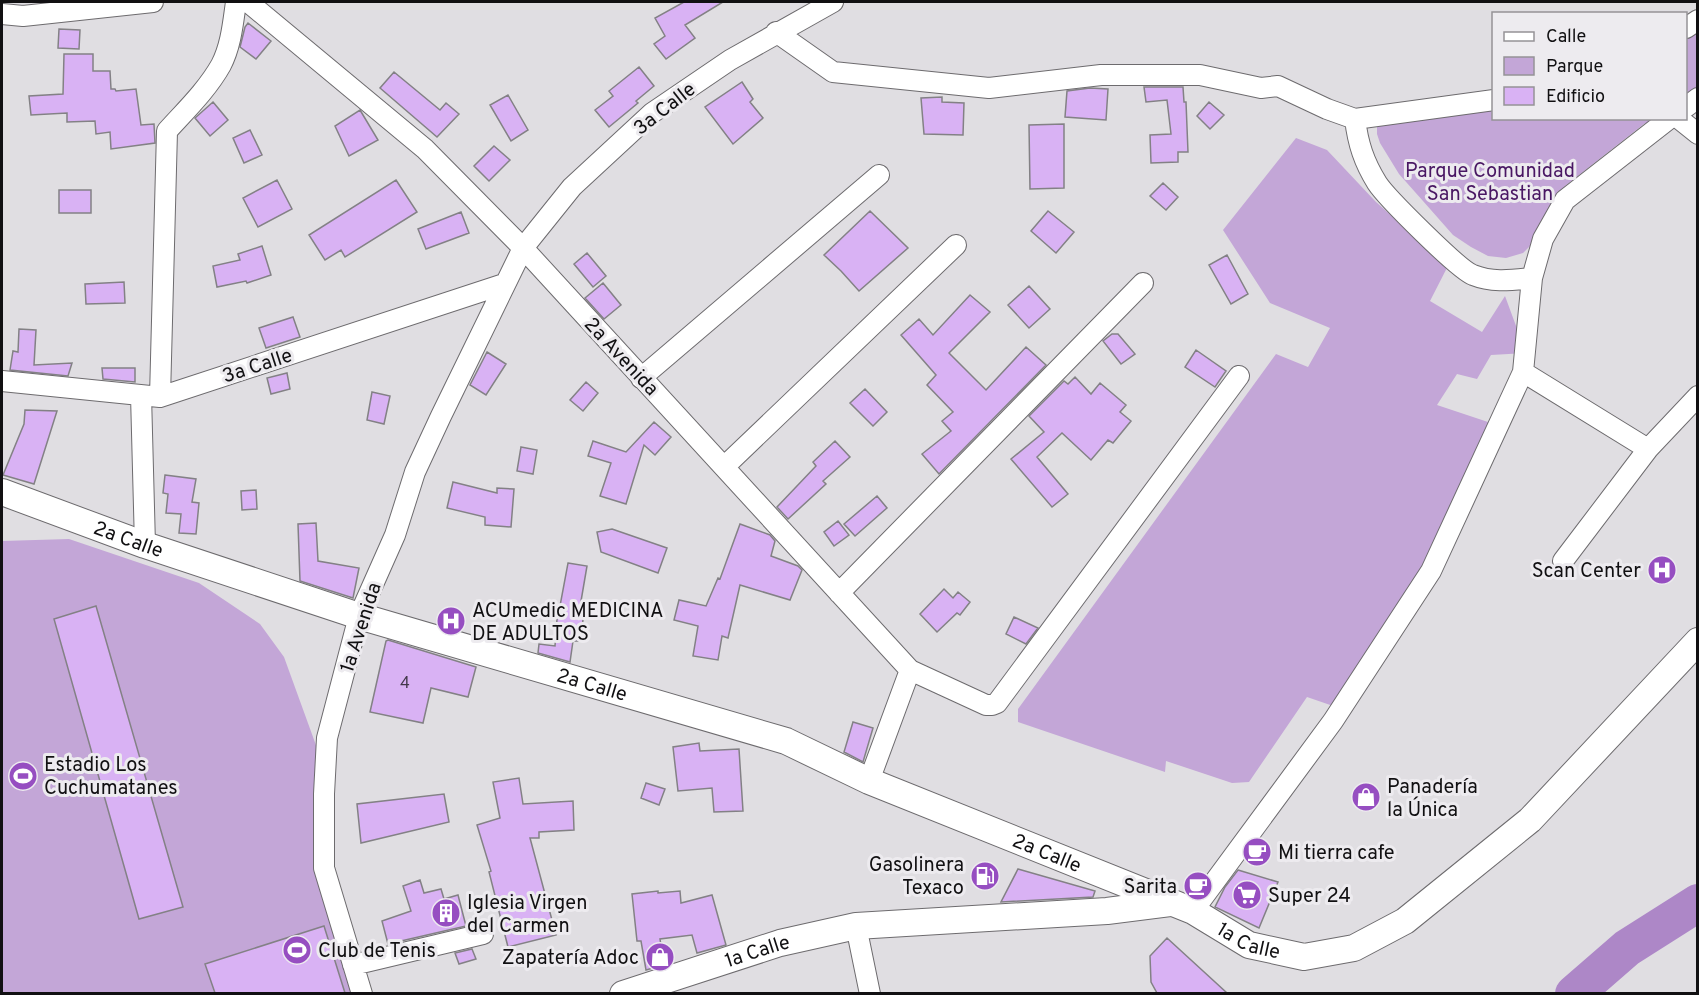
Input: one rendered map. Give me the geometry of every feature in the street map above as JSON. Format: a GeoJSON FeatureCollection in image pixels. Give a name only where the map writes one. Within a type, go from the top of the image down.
{"type":"FeatureCollection","features":[{"type":"Feature","properties":{"kind":"main road","name":"2a Calle"},"geometry":{"type":"LineString","coordinates":[[2,492],[145,545],[359,616],[786,741],[869,781],[1183,907]]}},
{"type":"Feature","properties":{"kind":"main road","name":"1a Calle"},"geometry":{"type":"LineString","coordinates":[[623,993],[780,943],[856,926],[1183,907],[1249,945],[1304,957],[1354,948],[1405,921],[1530,820],[1698,641]]}},
{"type":"Feature","properties":{"kind":"street"},"geometry":{"type":"LineString","coordinates":[[2,14],[19,9],[153,2]]}},
{"type":"Feature","properties":{"kind":"street"},"geometry":{"type":"LineString","coordinates":[[145,545],[151,396],[167,131],[198,97],[221,65],[232,30],[236,2]]}},
{"type":"Feature","properties":{"kind":"street","name":"2a Avenida"},"geometry":{"type":"LineString","coordinates":[[248,2],[426,149],[523,248],[910,670],[986,705],[997,703],[1004,694],[1239,376]]}},
{"type":"Feature","properties":{"kind":"street","name":"3a Calle"},"geometry":{"type":"LineString","coordinates":[[523,248],[572,187],[652,113],[730,60],[776,32],[833,2]]}},
{"type":"Feature","properties":{"kind":"street"},"geometry":{"type":"LineString","coordinates":[[776,32],[834,72],[989,88],[1101,75],[1200,75],[1261,88],[1278,86],[1327,109],[1355,119],[1492,100]]}},
{"type":"Feature","properties":{"kind":"street"},"geometry":{"type":"LineString","coordinates":[[1355,119],[1358,143],[1378,186],[1440,248],[1471,275],[1497,281],[1532,278]]}},
{"type":"Feature","properties":{"kind":"street"},"geometry":{"type":"LineString","coordinates":[[1183,907],[1333,720],[1431,570],[1523,372],[1532,278],[1544,239],[1565,200],[1667,120]]}},
{"type":"Feature","properties":{"kind":"street"},"geometry":{"type":"LineString","coordinates":[[1680,120],[1698,134]]}},
{"type":"Feature","properties":{"kind":"street"},"geometry":{"type":"LineString","coordinates":[[641,378],[879,175]]}},
{"type":"Feature","properties":{"kind":"street"},"geometry":{"type":"LineString","coordinates":[[724,467],[956,245]]}},
{"type":"Feature","properties":{"kind":"street","name":"1a Avenida"},"geometry":{"type":"LineString","coordinates":[[362,993],[324,868],[327,738],[359,616],[394,535],[415,472],[523,248]]}},
{"type":"Feature","properties":{"kind":"street"},"geometry":{"type":"LineString","coordinates":[[839,593],[1143,283]]}},
{"type":"Feature","properties":{"kind":"street","name":"3a Calle"},"geometry":{"type":"LineString","coordinates":[[2,381],[151,396],[504,284]]}},
{"type":"Feature","properties":{"kind":"street"},"geometry":{"type":"LineString","coordinates":[[1523,372],[1648,449]]}},
{"type":"Feature","properties":{"kind":"street"},"geometry":{"type":"LineString","coordinates":[[1563,561],[1648,449],[1698,396]]}},
{"type":"Feature","properties":{"kind":"street"},"geometry":{"type":"LineString","coordinates":[[869,781],[910,670]]}},
{"type":"Feature","properties":{"kind":"street"},"geometry":{"type":"LineString","coordinates":[[856,926],[870,993]]}},
{"type":"Feature","properties":{"kind":"street"},"geometry":{"type":"LineString","coordinates":[[353,965],[483,934]]}},
{"type":"Feature","properties":{"kind":"green space"},"geometry":{"type":"Polygon","coordinates":[[[1697,25],[1697,94],[1687,101],[1687,32],[1697,25]]]}},
{"type":"Feature","properties":{"kind":"green space","name":"Parque Comunidad San Sebastian"},"geometry":{"type":"Polygon","coordinates":[[[1492,105],[1492,120],[1653,120],[1644,124],[1565,186],[1543,217],[1537,239],[1523,253],[1506,258],[1488,256],[1453,235],[1399,174],[1377,134],[1381,118],[1492,105]]]}},
{"type":"Feature","properties":{"kind":"green space"},"geometry":{"type":"Polygon","coordinates":[[[1296,138],[1327,150],[1376,202],[1420,241],[1451,260],[1430,301],[1482,332],[1505,296],[1526,353],[1491,355],[1477,379],[1457,374],[1437,405],[1506,428],[1339,708],[1307,697],[1249,782],[1232,783],[1166,761],[1165,772],[1018,722],[1018,709],[1276,354],[1308,367],[1330,328],[1270,303],[1223,230],[1296,138]]]}},
{"type":"Feature","properties":{"kind":"green space"},"geometry":{"type":"Polygon","coordinates":[[[69,539],[199,583],[260,624],[284,657],[317,748],[323,869],[367,993],[2,993],[2,541],[69,539]]]}},
{"type":"Feature","properties":{"kind":"building"},"geometry":{"type":"Polygon","coordinates":[[[684,2],[723,2],[685,25],[695,38],[666,59],[654,44],[665,36],[655,18],[684,2]]]}},
{"type":"Feature","properties":{"kind":"building"},"geometry":{"type":"Polygon","coordinates":[[[248,23],[271,41],[256,59],[240,47],[248,23]]]}},
{"type":"Feature","properties":{"kind":"building"},"geometry":{"type":"Polygon","coordinates":[[[59,29],[80,30],[79,49],[58,48],[59,29]]]}},
{"type":"Feature","properties":{"kind":"building"},"geometry":{"type":"Polygon","coordinates":[[[64,54],[93,54],[93,71],[110,71],[111,89],[116,91],[136,89],[141,125],[154,124],[155,143],[111,149],[110,132],[96,134],[95,121],[67,122],[67,113],[31,115],[29,96],[63,94],[64,54]]]}},
{"type":"Feature","properties":{"kind":"building"},"geometry":{"type":"Polygon","coordinates":[[[639,67],[654,86],[609,127],[595,110],[613,96],[609,91],[639,67]]]}},
{"type":"Feature","properties":{"kind":"building"},"geometry":{"type":"Polygon","coordinates":[[[394,72],[440,110],[446,103],[459,114],[437,137],[380,88],[394,72]]]}},
{"type":"Feature","properties":{"kind":"building"},"geometry":{"type":"Polygon","coordinates":[[[742,82],[753,99],[750,102],[763,118],[733,144],[705,107],[742,82]]]}},
{"type":"Feature","properties":{"kind":"building"},"geometry":{"type":"Polygon","coordinates":[[[1144,87],[1183,87],[1184,102],[1186,102],[1188,152],[1178,152],[1178,162],[1151,163],[1150,135],[1171,134],[1167,100],[1146,102],[1144,87]]]}},
{"type":"Feature","properties":{"kind":"building"},"geometry":{"type":"Polygon","coordinates":[[[1090,88],[1108,89],[1106,120],[1065,117],[1067,91],[1090,88]]]}},
{"type":"Feature","properties":{"kind":"building"},"geometry":{"type":"Polygon","coordinates":[[[508,95],[528,130],[511,141],[490,105],[508,95]]]}},
{"type":"Feature","properties":{"kind":"building"},"geometry":{"type":"Polygon","coordinates":[[[942,97],[942,102],[964,103],[963,135],[924,134],[921,98],[942,97]]]}},
{"type":"Feature","properties":{"kind":"building"},"geometry":{"type":"Polygon","coordinates":[[[213,102],[228,120],[210,136],[195,118],[213,102]]]}},
{"type":"Feature","properties":{"kind":"building"},"geometry":{"type":"Polygon","coordinates":[[[1209,102],[1224,115],[1210,129],[1197,116],[1209,102]]]}},
{"type":"Feature","properties":{"kind":"building"},"geometry":{"type":"Polygon","coordinates":[[[360,110],[378,140],[349,156],[335,126],[360,110]]]}},
{"type":"Feature","properties":{"kind":"building"},"geometry":{"type":"Polygon","coordinates":[[[1064,124],[1064,188],[1030,189],[1029,125],[1064,124]]]}},
{"type":"Feature","properties":{"kind":"building"},"geometry":{"type":"Polygon","coordinates":[[[250,130],[262,155],[244,163],[233,138],[250,130]]]}},
{"type":"Feature","properties":{"kind":"building"},"geometry":{"type":"Polygon","coordinates":[[[494,146],[510,160],[489,181],[474,166],[494,146]]]}},
{"type":"Feature","properties":{"kind":"building"},"geometry":{"type":"Polygon","coordinates":[[[277,180],[292,209],[258,227],[243,198],[277,180]]]}},
{"type":"Feature","properties":{"kind":"building"},"geometry":{"type":"Polygon","coordinates":[[[396,180],[417,212],[345,257],[341,250],[325,260],[309,235],[396,180]]]}},
{"type":"Feature","properties":{"kind":"building"},"geometry":{"type":"Polygon","coordinates":[[[1163,183],[1178,197],[1166,210],[1150,196],[1163,183]]]}},
{"type":"Feature","properties":{"kind":"building"},"geometry":{"type":"Polygon","coordinates":[[[59,190],[91,190],[91,213],[59,213],[59,190]]]}},
{"type":"Feature","properties":{"kind":"building"},"geometry":{"type":"Polygon","coordinates":[[[870,211],[908,248],[859,291],[824,255],[870,211]]]}},
{"type":"Feature","properties":{"kind":"building"},"geometry":{"type":"Polygon","coordinates":[[[1048,211],[1074,232],[1056,253],[1031,231],[1048,211]]]}},
{"type":"Feature","properties":{"kind":"building"},"geometry":{"type":"Polygon","coordinates":[[[461,212],[469,233],[426,249],[418,229],[461,212]]]}},
{"type":"Feature","properties":{"kind":"building"},"geometry":{"type":"Polygon","coordinates":[[[262,246],[271,275],[247,283],[246,281],[217,287],[213,266],[240,260],[238,254],[262,246]]]}},
{"type":"Feature","properties":{"kind":"building"},"geometry":{"type":"Polygon","coordinates":[[[587,253],[606,276],[593,287],[574,264],[587,253]]]}},
{"type":"Feature","properties":{"kind":"building"},"geometry":{"type":"Polygon","coordinates":[[[1227,255],[1248,294],[1231,304],[1209,265],[1227,255]]]}},
{"type":"Feature","properties":{"kind":"building"},"geometry":{"type":"Polygon","coordinates":[[[124,282],[125,303],[86,304],[85,284],[124,282]]]}},
{"type":"Feature","properties":{"kind":"building"},"geometry":{"type":"Polygon","coordinates":[[[603,283],[621,305],[604,319],[585,298],[603,283]]]}},
{"type":"Feature","properties":{"kind":"building"},"geometry":{"type":"Polygon","coordinates":[[[1029,286],[1050,309],[1029,328],[1008,305],[1029,286]]]}},
{"type":"Feature","properties":{"kind":"building"},"geometry":{"type":"Polygon","coordinates":[[[970,295],[990,312],[949,353],[986,390],[1026,347],[1046,365],[939,474],[922,454],[951,431],[942,421],[953,412],[927,385],[936,375],[901,335],[919,319],[933,335],[970,295]]]}},
{"type":"Feature","properties":{"kind":"building"},"geometry":{"type":"Polygon","coordinates":[[[293,317],[300,337],[266,348],[259,328],[293,317]]]}},
{"type":"Feature","properties":{"kind":"building"},"geometry":{"type":"Polygon","coordinates":[[[19,329],[36,330],[34,365],[72,363],[68,376],[10,370],[13,351],[18,352],[19,329]]]}},
{"type":"Feature","properties":{"kind":"building"},"geometry":{"type":"Polygon","coordinates":[[[1112,334],[1118,334],[1135,354],[1121,364],[1103,341],[1112,334]]]}},
{"type":"Feature","properties":{"kind":"building"},"geometry":{"type":"Polygon","coordinates":[[[1196,350],[1226,371],[1215,387],[1185,367],[1196,350]]]}},
{"type":"Feature","properties":{"kind":"building"},"geometry":{"type":"Polygon","coordinates":[[[487,352],[506,364],[486,395],[470,385],[487,352]]]}},
{"type":"Feature","properties":{"kind":"building"},"geometry":{"type":"Polygon","coordinates":[[[102,368],[135,368],[135,382],[103,379],[102,368]]]}},
{"type":"Feature","properties":{"kind":"building"},"geometry":{"type":"Polygon","coordinates":[[[287,373],[290,389],[271,394],[267,378],[287,373]]]}},
{"type":"Feature","properties":{"kind":"building"},"geometry":{"type":"Polygon","coordinates":[[[1075,377],[1091,394],[1100,383],[1126,405],[1120,412],[1131,421],[1113,443],[1108,440],[1091,460],[1062,433],[1037,457],[1068,494],[1052,507],[1011,459],[1044,432],[1029,416],[1064,381],[1068,384],[1075,377]]]}},
{"type":"Feature","properties":{"kind":"building"},"geometry":{"type":"Polygon","coordinates":[[[586,382],[598,393],[583,411],[570,400],[586,382]]]}},
{"type":"Feature","properties":{"kind":"building"},"geometry":{"type":"Polygon","coordinates":[[[865,389],[887,412],[873,426],[850,403],[865,389]]]}},
{"type":"Feature","properties":{"kind":"building"},"geometry":{"type":"Polygon","coordinates":[[[372,392],[390,396],[384,424],[367,420],[372,392]]]}},
{"type":"Feature","properties":{"kind":"building"},"geometry":{"type":"Polygon","coordinates":[[[25,410],[57,411],[34,484],[3,475],[24,424],[25,410]]]}},
{"type":"Feature","properties":{"kind":"building"},"geometry":{"type":"Polygon","coordinates":[[[654,422],[671,437],[655,455],[644,445],[626,504],[600,496],[611,463],[588,456],[593,441],[626,452],[654,422]]]}},
{"type":"Feature","properties":{"kind":"building"},"geometry":{"type":"Polygon","coordinates":[[[835,441],[850,457],[823,481],[826,484],[788,519],[777,507],[816,466],[813,462],[835,441]]]}},
{"type":"Feature","properties":{"kind":"building"},"geometry":{"type":"Polygon","coordinates":[[[521,447],[537,450],[533,474],[517,471],[521,447]]]}},
{"type":"Feature","properties":{"kind":"building"},"geometry":{"type":"Polygon","coordinates":[[[165,475],[196,479],[192,502],[199,503],[196,534],[179,533],[181,514],[166,513],[168,494],[163,493],[165,475]]]}},
{"type":"Feature","properties":{"kind":"building"},"geometry":{"type":"Polygon","coordinates":[[[453,482],[497,493],[497,488],[514,489],[511,527],[485,525],[485,517],[447,508],[453,482]]]}},
{"type":"Feature","properties":{"kind":"building"},"geometry":{"type":"Polygon","coordinates":[[[256,490],[257,509],[242,510],[241,491],[256,490]]]}},
{"type":"Feature","properties":{"kind":"building"},"geometry":{"type":"Polygon","coordinates":[[[877,496],[887,508],[855,536],[844,524],[877,496]]]}},
{"type":"Feature","properties":{"kind":"building"},"geometry":{"type":"Polygon","coordinates":[[[838,521],[849,535],[834,546],[824,532],[838,521]]]}},
{"type":"Feature","properties":{"kind":"building"},"geometry":{"type":"Polygon","coordinates":[[[316,523],[318,561],[359,568],[353,598],[300,581],[298,524],[316,523]]]}},
{"type":"Feature","properties":{"kind":"building"},"geometry":{"type":"Polygon","coordinates":[[[740,524],[770,535],[775,541],[771,556],[798,566],[802,570],[790,600],[740,585],[728,638],[722,636],[718,660],[693,656],[698,626],[674,620],[679,600],[706,606],[718,578],[720,579],[740,524]]]}},
{"type":"Feature","properties":{"kind":"building"},"geometry":{"type":"Polygon","coordinates":[[[612,529],[667,548],[658,573],[601,552],[597,532],[612,529]]]}},
{"type":"Feature","properties":{"kind":"building"},"geometry":{"type":"Polygon","coordinates":[[[568,563],[587,566],[580,607],[584,608],[581,641],[573,641],[570,662],[538,653],[539,644],[555,646],[558,606],[560,606],[568,563]]]}},
{"type":"Feature","properties":{"kind":"building"},"geometry":{"type":"Polygon","coordinates":[[[944,589],[953,598],[958,592],[970,602],[960,615],[957,613],[937,632],[920,614],[944,589]]]}},
{"type":"Feature","properties":{"kind":"building"},"geometry":{"type":"Polygon","coordinates":[[[96,606],[183,907],[139,919],[54,619],[96,606]]]}},
{"type":"Feature","properties":{"kind":"building"},"geometry":{"type":"Polygon","coordinates":[[[1014,617],[1038,628],[1026,644],[1006,634],[1014,617]]]}},
{"type":"Feature","properties":{"kind":"building"},"geometry":{"type":"Polygon","coordinates":[[[388,640],[476,667],[468,697],[431,688],[423,723],[370,712],[388,640]]]}},
{"type":"Feature","properties":{"kind":"building"},"geometry":{"type":"Polygon","coordinates":[[[853,722],[873,728],[863,762],[844,752],[853,722]]]}},
{"type":"Feature","properties":{"kind":"building"},"geometry":{"type":"Polygon","coordinates":[[[699,743],[700,751],[739,749],[743,811],[714,812],[712,788],[678,791],[673,747],[699,743]]]}},
{"type":"Feature","properties":{"kind":"building"},"geometry":{"type":"Polygon","coordinates":[[[519,778],[523,804],[573,801],[574,830],[539,832],[539,838],[530,838],[556,935],[508,947],[489,872],[491,871],[477,825],[500,818],[493,782],[519,778]]]}},
{"type":"Feature","properties":{"kind":"building"},"geometry":{"type":"Polygon","coordinates":[[[646,783],[665,789],[659,805],[641,798],[646,783]]]}},
{"type":"Feature","properties":{"kind":"building"},"geometry":{"type":"Polygon","coordinates":[[[444,794],[449,822],[361,843],[357,804],[444,794]]]}},
{"type":"Feature","properties":{"kind":"building"},"geometry":{"type":"Polygon","coordinates":[[[1018,869],[1095,891],[1093,897],[1001,902],[1018,869]]]}},
{"type":"Feature","properties":{"kind":"building","name":"Super 24"},"geometry":{"type":"Polygon","coordinates":[[[1238,870],[1278,882],[1259,928],[1215,907],[1225,887],[1238,870]]]}},
{"type":"Feature","properties":{"kind":"building"},"geometry":{"type":"Polygon","coordinates":[[[420,880],[424,893],[441,889],[444,899],[458,895],[466,926],[388,944],[382,921],[411,911],[403,886],[420,880]]]}},
{"type":"Feature","properties":{"kind":"building"},"geometry":{"type":"Polygon","coordinates":[[[658,891],[658,893],[680,891],[681,903],[712,895],[726,945],[697,953],[692,935],[660,939],[664,965],[646,970],[641,941],[637,941],[632,894],[658,891]]]}},
{"type":"Feature","properties":{"kind":"building","name":"Club de Tenis"},"geometry":{"type":"Polygon","coordinates":[[[324,926],[345,993],[215,993],[205,964],[324,926]]]}},
{"type":"Feature","properties":{"kind":"building"},"geometry":{"type":"Polygon","coordinates":[[[1167,938],[1227,993],[1157,993],[1151,982],[1150,956],[1167,938]]]}},
{"type":"Feature","properties":{"kind":"building"},"geometry":{"type":"Polygon","coordinates":[[[472,949],[476,959],[459,964],[455,953],[472,949]]]}},
{"type":"Feature","properties":{"kind":"waterway"},"geometry":{"type":"LineString","coordinates":[[1574,994],[1627,948],[1698,903]]}},
{"type":"Feature","properties":{"kind":"place","name":"Scan Center"},"geometry":{"type":"Point","coordinates":[1662,570]}},
{"type":"Feature","properties":{"kind":"place","name":"ACUmedic MEDICINA DE ADULTOS"},"geometry":{"type":"Point","coordinates":[451,621]}},
{"type":"Feature","properties":{"kind":"place","name":"Estadio Los Cuchumatanes"},"geometry":{"type":"Point","coordinates":[23,776]}},
{"type":"Feature","properties":{"kind":"place","name":"Panadería la Única"},"geometry":{"type":"Point","coordinates":[1366,797]}},
{"type":"Feature","properties":{"kind":"place","name":"Mi tierra cafe"},"geometry":{"type":"Point","coordinates":[1257,852]}},
{"type":"Feature","properties":{"kind":"place","name":"Gasolinera Texaco"},"geometry":{"type":"Point","coordinates":[985,876]}},
{"type":"Feature","properties":{"kind":"place","name":"Sarita"},"geometry":{"type":"Point","coordinates":[1198,886]}},
{"type":"Feature","properties":{"kind":"place","name":"Super 24"},"geometry":{"type":"Point","coordinates":[1247,895]}},
{"type":"Feature","properties":{"kind":"place","name":"Iglesia Virgen del Carmen"},"geometry":{"type":"Point","coordinates":[446,913]}},
{"type":"Feature","properties":{"kind":"place","name":"Club de Tenis"},"geometry":{"type":"Point","coordinates":[297,950]}},
{"type":"Feature","properties":{"kind":"place","name":"Zapatería Adoc"},"geometry":{"type":"Point","coordinates":[660,957]}}]}
